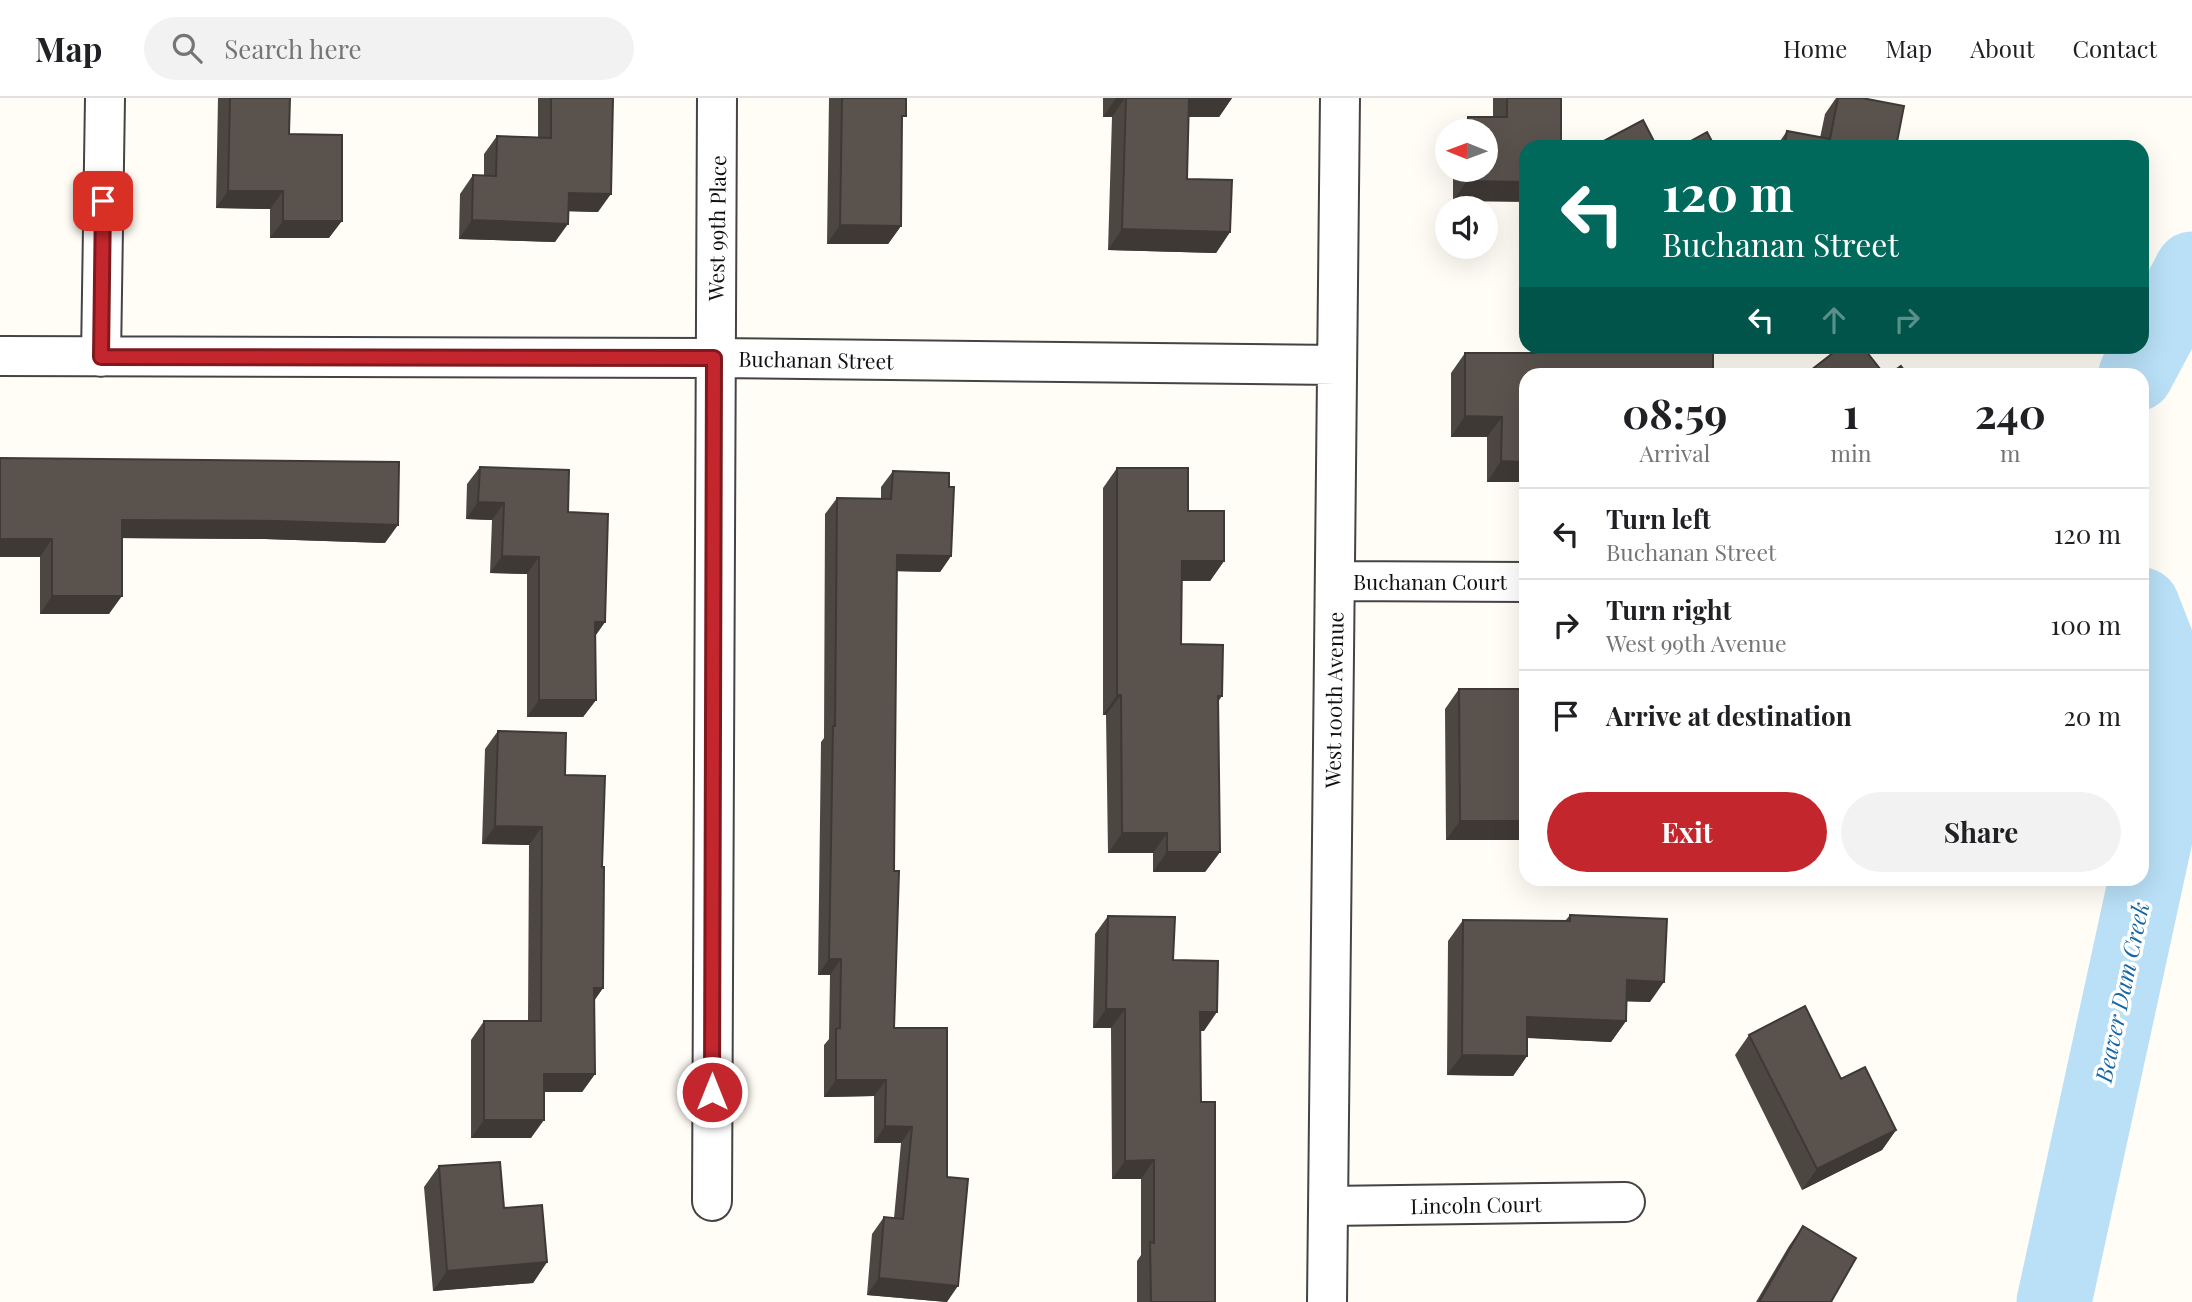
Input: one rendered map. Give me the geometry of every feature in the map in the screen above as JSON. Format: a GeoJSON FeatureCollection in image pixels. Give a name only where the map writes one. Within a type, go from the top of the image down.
{"type":"FeatureCollection","features":[{"type":"Feature","properties":{"kind":"street"},"geometry":{"type":"LineString","coordinates":[[101,357],[104,98]]}},
{"type":"Feature","properties":{"kind":"street","name":"West 99th Place"},"geometry":{"type":"LineString","coordinates":[[712,1201],[717,98]]}},
{"type":"Feature","properties":{"kind":"street","name":"West 100th Avenue"},"geometry":{"type":"LineString","coordinates":[[1327,1302],[1340,98]]}},
{"type":"Feature","properties":{"kind":"street","name":"Buchanan Street"},"geometry":{"type":"LineString","coordinates":[[0,356],[714,358],[1337,365]]}},
{"type":"Feature","properties":{"kind":"street","name":"Buchanan Court"},"geometry":{"type":"LineString","coordinates":[[1335,581],[1519,582]]}},
{"type":"Feature","properties":{"kind":"street","name":"Lincoln Court"},"geometry":{"type":"LineString","coordinates":[[1328,1206],[1625,1202]]}},
{"type":"Feature","properties":{"kind":"building"},"geometry":{"type":"Polygon","coordinates":[[[230,98],[290,98],[289,134],[342,135],[342,221],[283,221],[283,191],[228,191],[230,98]]]}},
{"type":"Feature","properties":{"kind":"building"},"geometry":{"type":"Polygon","coordinates":[[[551,98],[613,98],[611,194],[569,193],[568,224],[472,220],[473,175],[496,176],[497,136],[551,138],[551,98]]]}},
{"type":"Feature","properties":{"kind":"building"},"geometry":{"type":"Polygon","coordinates":[[[842,98],[906,98],[906,116],[902,116],[901,226],[840,225],[842,98]]]}},
{"type":"Feature","properties":{"kind":"building"},"geometry":{"type":"Polygon","coordinates":[[[1126,98],[1189,98],[1187,179],[1232,180],[1230,232],[1122,229],[1126,98]]]}},
{"type":"Feature","properties":{"kind":"building"},"geometry":{"type":"Polygon","coordinates":[[[1507,98],[1561,98],[1561,140],[1519,140],[1519,182],[1498,182],[1498,119],[1468,117],[1507,117],[1507,98]]]}},
{"type":"Feature","properties":{"kind":"building"},"geometry":{"type":"Polygon","coordinates":[[[1838,98],[1862,98],[1904,106],[1897,140],[1785,140],[1787,131],[1830,139],[1838,98]]]}},
{"type":"Feature","properties":{"kind":"building"},"geometry":{"type":"Polygon","coordinates":[[[1643,120],[1653,140],[1606,140],[1643,120]]]}},
{"type":"Feature","properties":{"kind":"building"},"geometry":{"type":"Polygon","coordinates":[[[1707,132],[1711,140],[1693,140],[1707,132]]]}},
{"type":"Feature","properties":{"kind":"building"},"geometry":{"type":"Polygon","coordinates":[[[1465,353],[1713,354],[1713,368],[1519,368],[1519,462],[1501,461],[1502,417],[1465,416],[1465,353]]]}},
{"type":"Feature","properties":{"kind":"building"},"geometry":{"type":"Polygon","coordinates":[[[1832,354],[1868,354],[1879,368],[1814,368],[1832,354]]]}},
{"type":"Feature","properties":{"kind":"building"},"geometry":{"type":"Polygon","coordinates":[[[0,458],[399,462],[398,525],[122,520],[122,596],[52,596],[52,539],[0,539],[0,458]]]}},
{"type":"Feature","properties":{"kind":"building"},"geometry":{"type":"Polygon","coordinates":[[[480,467],[569,470],[568,512],[608,514],[605,622],[595,622],[596,700],[539,700],[539,557],[502,556],[504,503],[478,502],[480,467]]]}},
{"type":"Feature","properties":{"kind":"building"},"geometry":{"type":"Polygon","coordinates":[[[1117,468],[1188,468],[1188,511],[1224,511],[1224,561],[1182,561],[1181,644],[1223,645],[1222,696],[1218,696],[1220,852],[1167,852],[1167,833],[1122,833],[1121,695],[1117,695],[1117,468]]]}},
{"type":"Feature","properties":{"kind":"building"},"geometry":{"type":"Polygon","coordinates":[[[893,471],[949,473],[949,487],[954,487],[951,556],[897,555],[894,871],[899,871],[894,1028],[947,1028],[947,1177],[968,1179],[958,1286],[879,1278],[884,1217],[903,1219],[912,1127],[885,1126],[886,1080],[836,1080],[836,1029],[840,1028],[841,959],[829,959],[837,498],[891,499],[893,471]]]}},
{"type":"Feature","properties":{"kind":"building"},"geometry":{"type":"Polygon","coordinates":[[[1459,689],[1519,689],[1519,821],[1460,821],[1459,689]]]}},
{"type":"Feature","properties":{"kind":"building"},"geometry":{"type":"Polygon","coordinates":[[[498,731],[566,733],[565,775],[605,776],[602,867],[603,988],[594,988],[595,1074],[544,1074],[544,1120],[484,1120],[484,1021],[541,1021],[542,827],[495,826],[498,731]]]}},
{"type":"Feature","properties":{"kind":"building"},"geometry":{"type":"Polygon","coordinates":[[[1570,915],[1667,919],[1664,982],[1627,980],[1626,1021],[1527,1017],[1527,1056],[1462,1055],[1463,920],[1570,921],[1570,915]]]}},
{"type":"Feature","properties":{"kind":"building"},"geometry":{"type":"Polygon","coordinates":[[[1108,916],[1175,917],[1173,960],[1218,961],[1217,1012],[1200,1012],[1201,1102],[1215,1102],[1215,1302],[1151,1302],[1150,1242],[1154,1243],[1154,1160],[1125,1161],[1125,1009],[1106,1009],[1108,916]]]}},
{"type":"Feature","properties":{"kind":"building"},"geometry":{"type":"Polygon","coordinates":[[[1805,1006],[1841,1079],[1865,1067],[1896,1130],[1817,1169],[1749,1035],[1805,1006]]]}},
{"type":"Feature","properties":{"kind":"building"},"geometry":{"type":"Polygon","coordinates":[[[500,1162],[504,1208],[542,1205],[547,1262],[447,1271],[439,1166],[500,1162]]]}},
{"type":"Feature","properties":{"kind":"building"},"geometry":{"type":"Polygon","coordinates":[[[1803,1226],[1856,1258],[1831,1302],[1759,1302],[1803,1226]]]}},
{"type":"Feature","properties":{"kind":"waterway","name":"Beaver Dam Creek"},"geometry":{"type":"LineString","coordinates":[[2149,350],[2192,269]]}},
{"type":"Feature","properties":{"kind":"waterway","name":"Beaver Dam Creek"},"geometry":{"type":"LineString","coordinates":[[2139,368],[2147,354]]}},
{"type":"Feature","properties":{"kind":"waterway","name":"Beaver Dam Creek"},"geometry":{"type":"LineString","coordinates":[[2149,623],[2183,710],[2149,866]]}},
{"type":"Feature","properties":{"kind":"waterway","name":"Beaver Dam Creek"},"geometry":{"type":"LineString","coordinates":[[2054,1302],[2145,886]]}},
{"type":"Feature","properties":{"kind":"route"},"geometry":{"type":"LineString","coordinates":[[103,201],[101,357],[714,358],[712,1092]]}}]}
